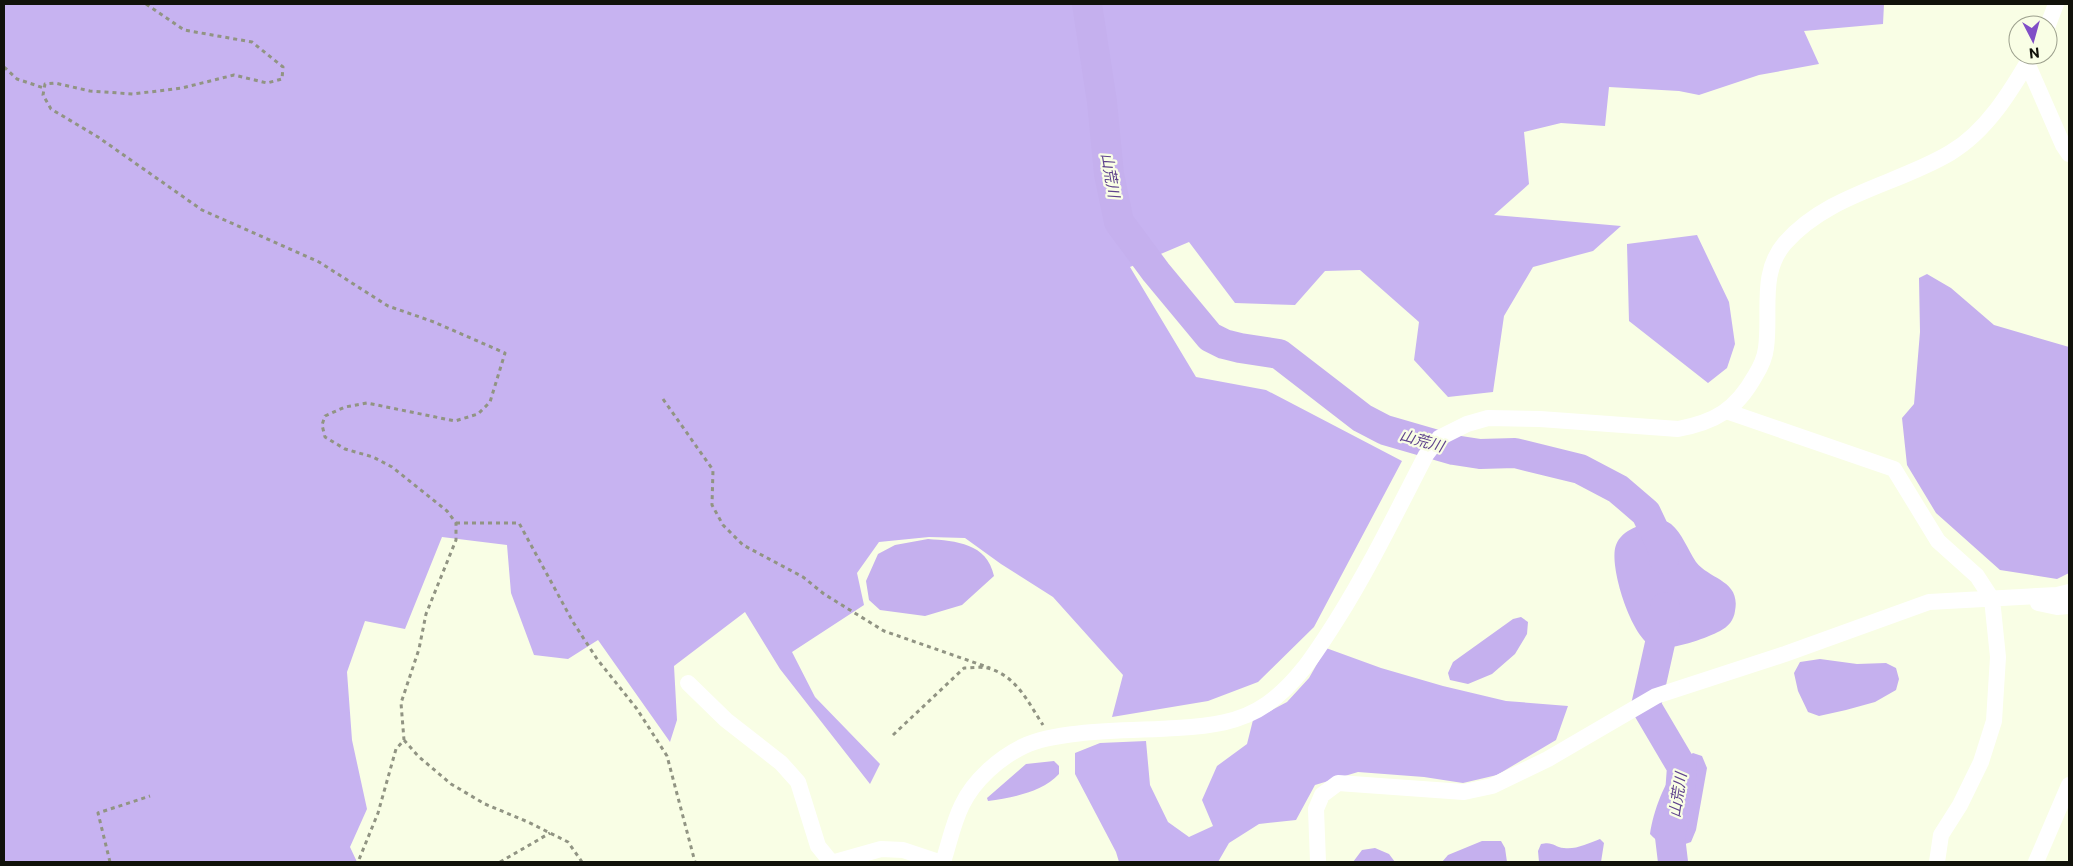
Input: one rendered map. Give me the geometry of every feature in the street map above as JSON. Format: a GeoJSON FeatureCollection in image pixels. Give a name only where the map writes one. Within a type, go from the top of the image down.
{"type":"FeatureCollection","features":[{"type":"Feature","properties":{"kind":"street"},"geometry":{"type":"LineString","coordinates":[[835,862],[880,849],[903,850],[941,862],[962,805],[974,785],[998,762],[1025,746],[1052,738],[1080,734],[1211,726],[1239,719],[1266,706],[1289,688],[1308,664],[1360,583],[1426,455],[1439,438],[1467,424],[1488,418],[1678,428],[1699,425],[1719,417],[1736,404],[1749,388],[1766,350],[1767,290],[1770,267],[1782,246],[1798,228],[1818,214],[1950,153],[1987,121],[2002,102],[2025,65]]}},
{"type":"Feature","properties":{"kind":"street"},"geometry":{"type":"LineString","coordinates":[[2031,65],[2062,145],[2069,154]]}},
{"type":"Feature","properties":{"kind":"street"},"geometry":{"type":"LineString","coordinates":[[1726,411],[1894,469],[1938,542],[1977,576],[1992,599],[1998,657],[1994,721],[1981,762],[1960,805],[1940,835],[1936,862]]}},
{"type":"Feature","properties":{"kind":"street"},"geometry":{"type":"LineString","coordinates":[[1318,862],[1316,809],[1322,795],[1338,783],[1464,792],[1492,786],[1548,759],[1656,696],[1785,654],[1929,602],[2057,595],[2069,592]]}},
{"type":"Feature","properties":{"kind":"street"},"geometry":{"type":"LineString","coordinates":[[2008,598],[2057,606],[2069,606]]}},
{"type":"Feature","properties":{"kind":"street"},"geometry":{"type":"LineString","coordinates":[[688,683],[726,720],[781,762],[798,782],[818,846],[831,862]]}},
{"type":"Feature","properties":{"kind":"street"},"geometry":{"type":"LineString","coordinates":[[2036,862],[2069,785]]}},
{"type":"Feature","properties":{"kind":"path"},"geometry":{"type":"LineString","coordinates":[[146,4],[184,30],[252,42],[283,68],[282,80],[267,83],[234,75],[182,88],[133,94],[90,91],[55,83],[45,84],[43,95],[51,109],[98,138],[202,210],[319,262],[388,306],[434,322],[505,353],[490,402],[478,414],[455,421],[367,403],[346,407],[325,416],[322,425],[325,437],[345,449],[373,457],[392,467],[446,511],[456,523],[456,540],[426,614],[419,649],[401,703],[404,740],[418,756],[451,784],[485,804],[568,842],[582,862]]}},
{"type":"Feature","properties":{"kind":"path"},"geometry":{"type":"LineString","coordinates":[[4,67],[16,79],[44,88]]}},
{"type":"Feature","properties":{"kind":"path"},"geometry":{"type":"LineString","coordinates":[[663,399],[713,470],[712,505],[723,525],[742,545],[804,576],[824,594],[884,631],[990,668],[1002,674],[1024,692],[1052,738]]}},
{"type":"Feature","properties":{"kind":"path"},"geometry":{"type":"LineString","coordinates":[[456,523],[519,522],[573,622],[597,658],[637,708],[667,756],[695,862]]}},
{"type":"Feature","properties":{"kind":"path"},"geometry":{"type":"LineString","coordinates":[[893,735],[964,668],[990,668]]}},
{"type":"Feature","properties":{"kind":"path"},"geometry":{"type":"LineString","coordinates":[[358,862],[378,813],[396,749],[404,740]]}},
{"type":"Feature","properties":{"kind":"path"},"geometry":{"type":"LineString","coordinates":[[110,862],[98,813],[150,796]]}},
{"type":"Feature","properties":{"kind":"path"},"geometry":{"type":"LineString","coordinates":[[500,862],[550,833]]}},
{"type":"Feature","properties":{"kind":"shaded area"},"geometry":{"type":"Polygon","coordinates":[[[4,4],[1884,4],[1883,24],[1804,31],[1819,64],[1759,75],[1699,95],[1679,91],[1609,87],[1605,126],[1561,123],[1524,132],[1529,184],[1494,215],[1621,226],[1593,251],[1533,267],[1504,316],[1493,392],[1448,397],[1414,360],[1419,322],[1360,270],[1325,271],[1295,305],[1235,303],[1189,242],[1130,267],[1196,377],[1266,390],[1402,461],[1314,627],[1258,682],[1208,701],[1112,717],[1123,675],[1053,597],[1001,564],[965,538],[929,537],[879,542],[857,573],[864,605],[792,652],[815,697],[880,764],[870,784],[780,669],[745,612],[674,666],[677,720],[670,742],[598,640],[568,659],[534,655],[511,593],[507,545],[442,537],[405,629],[365,621],[347,672],[352,740],[367,809],[350,847],[357,862],[4,862],[4,4]]]}},
{"type":"Feature","properties":{"kind":"shaded area"},"geometry":{"type":"Polygon","coordinates":[[[1697,235],[1729,302],[1735,344],[1727,368],[1708,383],[1629,321],[1627,244],[1697,235]]]}},
{"type":"Feature","properties":{"kind":"shaded area"},"geometry":{"type":"Polygon","coordinates":[[[1326,648],[1381,668],[1443,686],[1506,701],[1568,706],[1556,740],[1497,775],[1463,783],[1424,777],[1358,772],[1315,785],[1296,820],[1259,824],[1229,843],[1218,862],[1119,862],[1116,852],[1075,774],[1075,753],[1100,743],[1146,741],[1150,785],[1168,822],[1189,837],[1213,826],[1202,800],[1217,766],[1247,744],[1253,720],[1287,702],[1309,678],[1326,648]]]}},
{"type":"Feature","properties":{"kind":"water"},"geometry":{"type":"Polygon","coordinates":[[[1927,274],[1951,288],[1994,325],[2069,347],[2069,573],[2057,579],[2000,570],[1936,513],[1907,465],[1902,418],[1914,404],[1920,332],[1919,278],[1927,274]]]}},
{"type":"Feature","properties":{"kind":"water"},"geometry":{"type":"Polygon","coordinates":[[[1656,519],[1666,521],[1675,528],[1696,562],[1729,587],[1736,601],[1733,617],[1730,623],[1723,629],[1687,644],[1661,648],[1654,647],[1646,642],[1630,617],[1615,569],[1614,555],[1616,545],[1623,535],[1656,519]]]}},
{"type":"Feature","properties":{"kind":"water"},"geometry":{"type":"Polygon","coordinates":[[[928,539],[959,543],[977,550],[985,557],[994,576],[962,605],[925,616],[880,610],[869,600],[866,581],[878,554],[895,545],[928,539]]]}},
{"type":"Feature","properties":{"kind":"water"},"geometry":{"type":"Polygon","coordinates":[[[1521,617],[1528,622],[1527,634],[1515,654],[1492,674],[1468,684],[1450,680],[1448,673],[1453,662],[1513,619],[1521,617]]]}},
{"type":"Feature","properties":{"kind":"water"},"geometry":{"type":"Polygon","coordinates":[[[1820,659],[1857,664],[1886,663],[1896,668],[1899,679],[1896,690],[1875,702],[1846,710],[1819,716],[1808,712],[1798,691],[1794,673],[1800,662],[1820,659]]]}},
{"type":"Feature","properties":{"kind":"water"},"geometry":{"type":"Polygon","coordinates":[[[1693,753],[1702,756],[1707,768],[1696,830],[1691,842],[1679,846],[1664,845],[1650,834],[1655,812],[1670,778],[1684,759],[1693,753]]]}},
{"type":"Feature","properties":{"kind":"water"},"geometry":{"type":"Polygon","coordinates":[[[1054,761],[1059,766],[1059,774],[1044,786],[1026,793],[988,801],[987,798],[1026,764],[1054,761]]]}},
{"type":"Feature","properties":{"kind":"water"},"geometry":{"type":"Polygon","coordinates":[[[1600,839],[1604,843],[1601,862],[1539,862],[1538,851],[1541,844],[1548,843],[1573,848],[1600,839]]]}},
{"type":"Feature","properties":{"kind":"water"},"geometry":{"type":"Polygon","coordinates":[[[1482,841],[1501,841],[1505,848],[1507,862],[1442,862],[1448,855],[1482,841]]]}},
{"type":"Feature","properties":{"kind":"water"},"geometry":{"type":"Polygon","coordinates":[[[1375,848],[1389,854],[1395,862],[1353,862],[1362,850],[1375,848]]]}},
{"type":"Feature","properties":{"kind":"waterway","name":"山荒川"},"geometry":{"type":"LineString","coordinates":[[1087,4],[1102,102],[1109,174],[1119,222],[1156,272],[1210,337],[1224,344],[1240,348],[1279,354],[1362,418],[1385,430],[1454,450],[1480,454],[1515,453],[1580,469],[1618,489],[1646,513],[1664,551],[1664,559]]}},
{"type":"Feature","properties":{"kind":"waterway","name":"山荒川"},"geometry":{"type":"LineString","coordinates":[[1665,607],[1665,621],[1646,706],[1682,767],[1680,794],[1670,837],[1673,862]]}}]}
